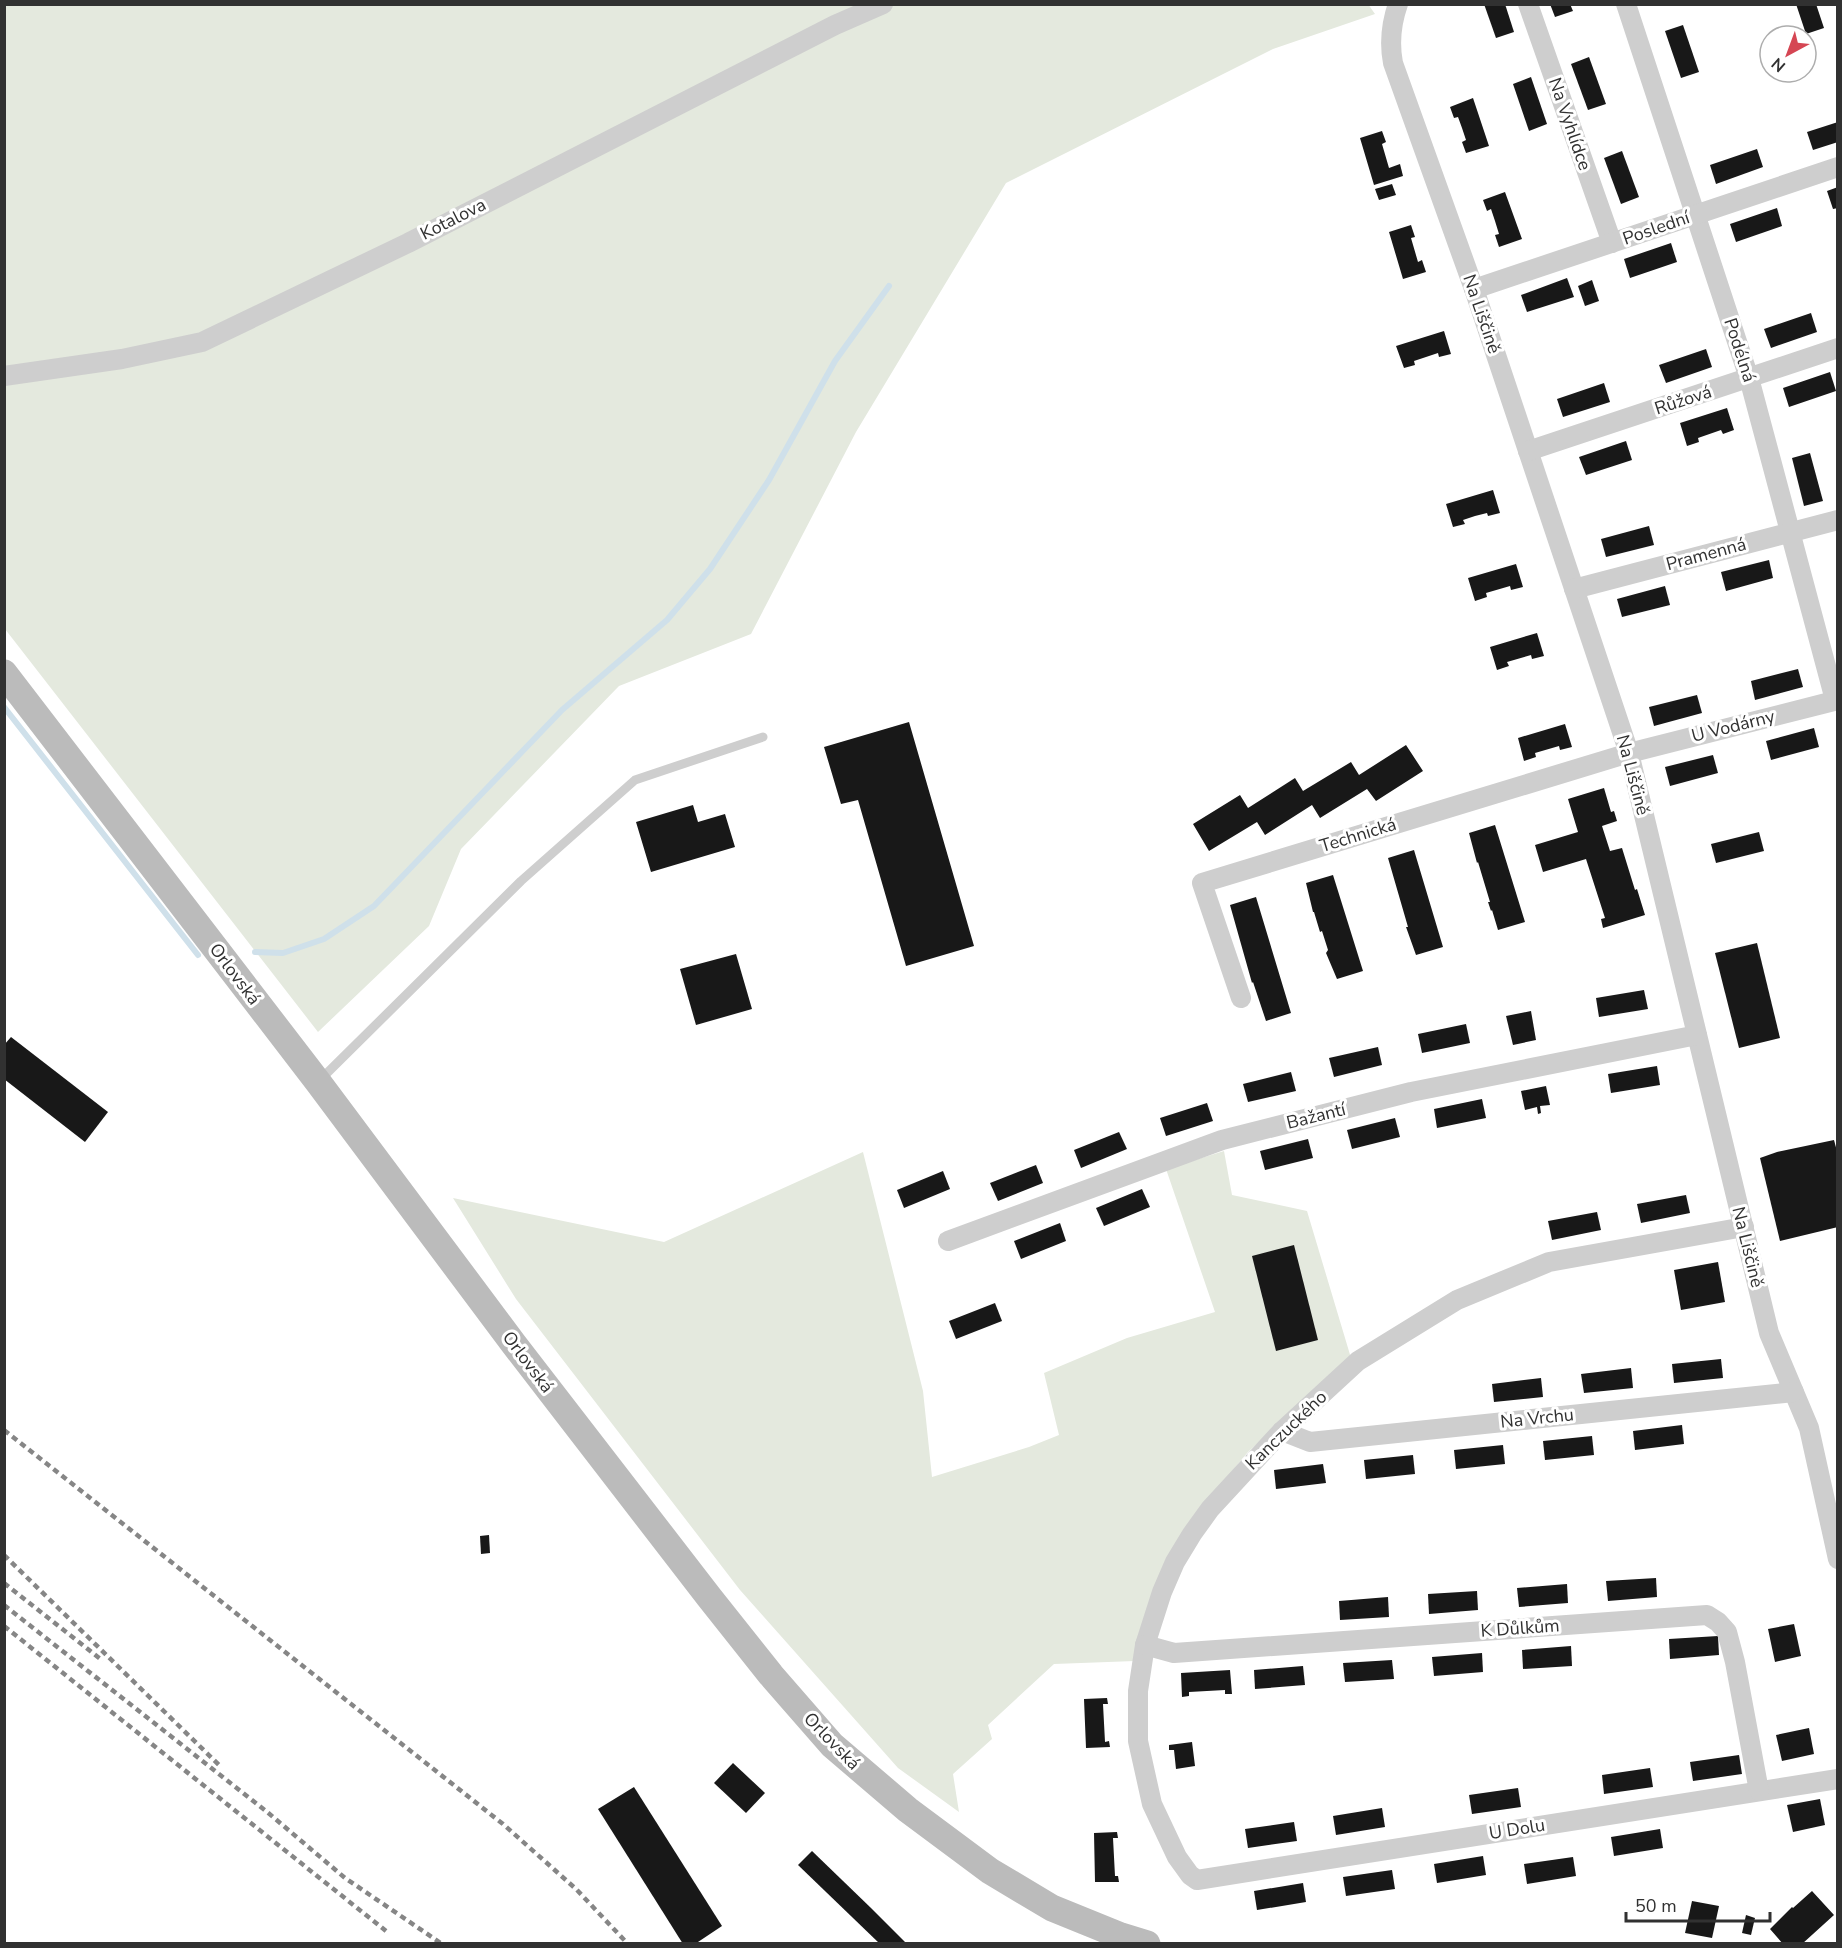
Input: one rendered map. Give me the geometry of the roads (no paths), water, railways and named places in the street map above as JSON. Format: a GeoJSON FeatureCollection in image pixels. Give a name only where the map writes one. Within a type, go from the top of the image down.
{"type":"FeatureCollection","features":[{"type":"Feature","properties":{"kind":"main road","name":"Orlovská"},"geometry":{"type":"LineString","coordinates":[[4,673],[318,1082],[513,1343],[701,1588],[771,1675],[832,1745],[908,1810],[990,1871],[1052,1908],[1147,1944]]}},
{"type":"Feature","properties":{"kind":"street","name":"Kotalova"},"geometry":{"type":"LineString","coordinates":[[4,376],[122,359],[202,342],[418,237],[835,25],[883,4]]}},
{"type":"Feature","properties":{"kind":"street","name":"Na Liščině"},"geometry":{"type":"LineString","coordinates":[[1398,4],[1391,26],[1393,63],[1474,289],[1629,753],[1769,1333],[1809,1428],[1838,1559]]}},
{"type":"Feature","properties":{"kind":"street","name":"Na Vyhlídce"},"geometry":{"type":"LineString","coordinates":[[1528,4],[1612,243]]}},
{"type":"Feature","properties":{"kind":"street","name":"Podélná"},"geometry":{"type":"LineString","coordinates":[[1626,4],[1749,378],[1836,700]]}},
{"type":"Feature","properties":{"kind":"street","name":"Poslední"},"geometry":{"type":"LineString","coordinates":[[1474,289],[1838,167]]}},
{"type":"Feature","properties":{"kind":"street","name":"Růžová"},"geometry":{"type":"LineString","coordinates":[[1528,451],[1838,348]]}},
{"type":"Feature","properties":{"kind":"street","name":"Pramenná"},"geometry":{"type":"LineString","coordinates":[[1574,589],[1838,520]]}},
{"type":"Feature","properties":{"kind":"street","name":"U Vodárny"},"geometry":{"type":"LineString","coordinates":[[1629,753],[1836,700]]}},
{"type":"Feature","properties":{"kind":"street","name":"Technická"},"geometry":{"type":"LineString","coordinates":[[1241,998],[1202,883],[1629,753]]}},
{"type":"Feature","properties":{"kind":"street","name":"Bažantí"},"geometry":{"type":"LineString","coordinates":[[948,1241],[1222,1140],[1412,1092],[1697,1035]]}},
{"type":"Feature","properties":{"kind":"street","name":"Kanczuckého"},"geometry":{"type":"LineString","coordinates":[[1197,1880],[1177,1857],[1152,1804],[1138,1741],[1138,1691],[1145,1645],[1162,1592],[1175,1562],[1192,1534],[1222,1494],[1282,1431],[1358,1361],[1457,1300],[1549,1262],[1744,1227]]}},
{"type":"Feature","properties":{"kind":"street","name":"Na Vrchu"},"geometry":{"type":"LineString","coordinates":[[1282,1431],[1310,1442],[1794,1392]]}},
{"type":"Feature","properties":{"kind":"street","name":"K Důlkům"},"geometry":{"type":"LineString","coordinates":[[1145,1645],[1174,1653],[1707,1615],[1727,1632],[1735,1662],[1759,1791]]}},
{"type":"Feature","properties":{"kind":"street","name":"U Dolu"},"geometry":{"type":"LineString","coordinates":[[1197,1880],[1838,1779]]}},
{"type":"Feature","properties":{"kind":"lane"},"geometry":{"type":"LineString","coordinates":[[318,1082],[521,881],[635,780],[763,737]]}},
{"type":"Feature","properties":{"kind":"waterway"},"geometry":{"type":"LineString","coordinates":[[255,952],[283,953],[324,939],[374,906],[562,710],[667,620],[710,569],[769,480],[835,361],[889,286]]}},
{"type":"Feature","properties":{"kind":"waterway"},"geometry":{"type":"LineString","coordinates":[[4,707],[198,955]]}},
{"type":"Feature","properties":{"kind":"railway"},"geometry":{"type":"LineString","coordinates":[[4,1430],[503,1824],[576,1889],[628,1944]]}},
{"type":"Feature","properties":{"kind":"railway"},"geometry":{"type":"LineString","coordinates":[[4,1555],[219,1765]]}},
{"type":"Feature","properties":{"kind":"railway"},"geometry":{"type":"LineString","coordinates":[[4,1583],[103,1661]]}},
{"type":"Feature","properties":{"kind":"railway"},"geometry":{"type":"LineString","coordinates":[[4,1605],[266,1811],[345,1878],[442,1944]]}},
{"type":"Feature","properties":{"kind":"railway"},"geometry":{"type":"LineString","coordinates":[[4,1626],[386,1931]]}}]}
